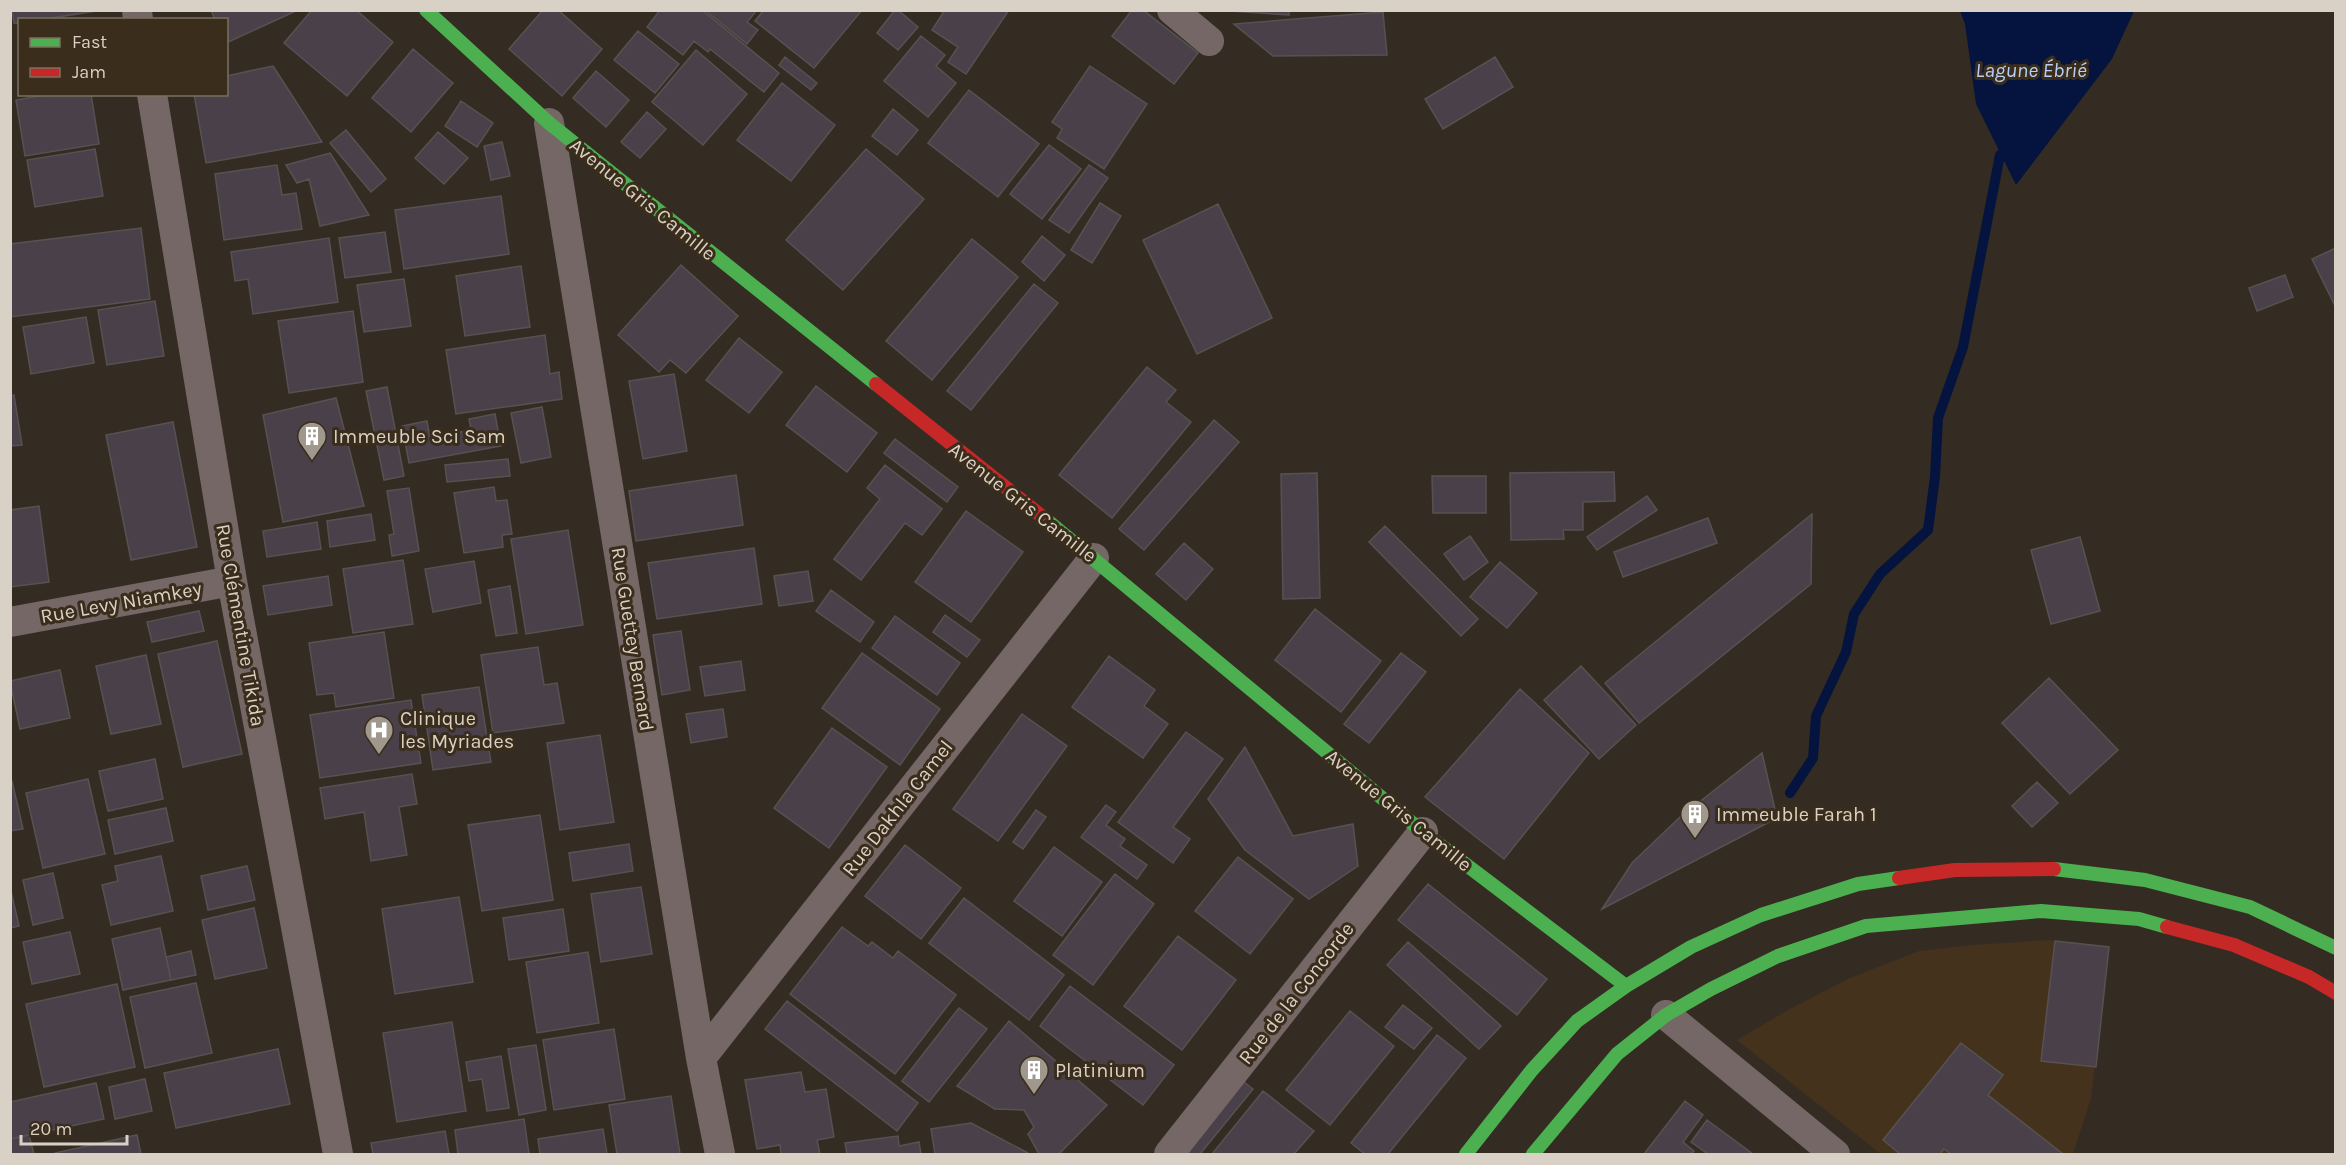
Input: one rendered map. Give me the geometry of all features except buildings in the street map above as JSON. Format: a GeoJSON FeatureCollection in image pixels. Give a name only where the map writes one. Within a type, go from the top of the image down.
{"type":"FeatureCollection","features":[{"type":"Feature","properties":{"kind":"street","name":"Avenue Gris Camille"},"geometry":{"type":"LineString","coordinates":[[426,10],[549,123],[1094,558],[1423,832],[1626,986]]}},
{"type":"Feature","properties":{"kind":"street"},"geometry":{"type":"LineString","coordinates":[[1172,10],[1209,41]]}},
{"type":"Feature","properties":{"kind":"street","name":"Rue Clémentine Tikida"},"geometry":{"type":"LineString","coordinates":[[152,96],[232,582],[338,1155]]}},
{"type":"Feature","properties":{"kind":"street","name":"Rue Guettey Bernard"},"geometry":{"type":"LineString","coordinates":[[549,123],[701,1058],[720,1155]]}},
{"type":"Feature","properties":{"kind":"street","name":"Rue Dakhla Camel"},"geometry":{"type":"LineString","coordinates":[[701,1058],[1094,558]]}},
{"type":"Feature","properties":{"kind":"street","name":"Rue Levy Niamkey"},"geometry":{"type":"LineString","coordinates":[[10,622],[232,582]]}},
{"type":"Feature","properties":{"kind":"street","name":"Rue de la Concorde"},"geometry":{"type":"LineString","coordinates":[[1169,1155],[1423,832]]}},
{"type":"Feature","properties":{"kind":"street"},"geometry":{"type":"LineString","coordinates":[[1466,1155],[1532,1070],[1576,1022],[1626,986],[1691,948],[1761,915],[1858,885],[1955,870],[2043,868],[2145,880],[2250,907],[2336,948]]}},
{"type":"Feature","properties":{"kind":"street"},"geometry":{"type":"LineString","coordinates":[[1533,1155],[1617,1054],[1666,1015],[1711,989],[1778,956],[1866,926],[2041,911],[2139,919],[2234,945],[2309,977],[2336,993]]}},
{"type":"Feature","properties":{"kind":"street"},"geometry":{"type":"LineString","coordinates":[[1666,1015],[1834,1154]]}},
{"type":"Feature","properties":{"kind":"shaded area"},"geometry":{"type":"Polygon","coordinates":[[[2048,940],[2109,947],[2091,1098],[2073,1154],[1881,1154],[1737,1040],[1850,978],[1919,951],[2048,940]]]}},
{"type":"Feature","properties":{"kind":"water","name":"Lagune Ébrié"},"geometry":{"type":"Polygon","coordinates":[[[1960,11],[2134,11],[2112,59],[2016,185],[1976,104],[1965,24],[1960,11]]]}},
{"type":"Feature","properties":{"kind":"waterway"},"geometry":{"type":"LineString","coordinates":[[1790,793],[1813,758],[1816,716],[1846,652],[1854,614],[1880,574],[1928,530],[1935,477],[1938,418],[1963,347],[2000,155]]}},
{"type":"Feature","properties":{"kind":"traffic: fast"},"geometry":{"type":"LineString","coordinates":[[426,10],[549,123],[876,384]]}},
{"type":"Feature","properties":{"kind":"traffic: fast"},"geometry":{"type":"LineString","coordinates":[[1044,518],[1423,832],[1626,986]]}},
{"type":"Feature","properties":{"kind":"traffic: fast"},"geometry":{"type":"LineString","coordinates":[[2054,869],[2145,880],[2250,907],[2336,948]]}},
{"type":"Feature","properties":{"kind":"traffic: fast"},"geometry":{"type":"LineString","coordinates":[[1466,1154],[1532,1070],[1577,1021],[1626,986],[1691,947],[1761,915],[1858,884],[1899,878]]}},
{"type":"Feature","properties":{"kind":"traffic: fast"},"geometry":{"type":"LineString","coordinates":[[1533,1154],[1617,1054],[1666,1015],[1711,989],[1778,956],[1866,926],[2041,911],[2139,919],[2167,927]]}},
{"type":"Feature","properties":{"kind":"traffic: jam"},"geometry":{"type":"LineString","coordinates":[[876,384],[1044,518]]}},
{"type":"Feature","properties":{"kind":"traffic: jam"},"geometry":{"type":"LineString","coordinates":[[1899,878],[1955,870],[2054,869]]}},
{"type":"Feature","properties":{"kind":"traffic: jam"},"geometry":{"type":"LineString","coordinates":[[2167,927],[2234,945],[2309,977],[2336,993]]}},
{"type":"Feature","properties":{"kind":"place","name":"Immeuble Sci Sam"},"geometry":{"type":"Point","coordinates":[312,462]}},
{"type":"Feature","properties":{"kind":"place","name":"Clinique les Myriades"},"geometry":{"type":"Point","coordinates":[379,756]}},
{"type":"Feature","properties":{"kind":"place","name":"Immeuble Farah 1"},"geometry":{"type":"Point","coordinates":[1695,840]}},
{"type":"Feature","properties":{"kind":"place","name":"Platinium"},"geometry":{"type":"Point","coordinates":[1034,1096]}}]}
